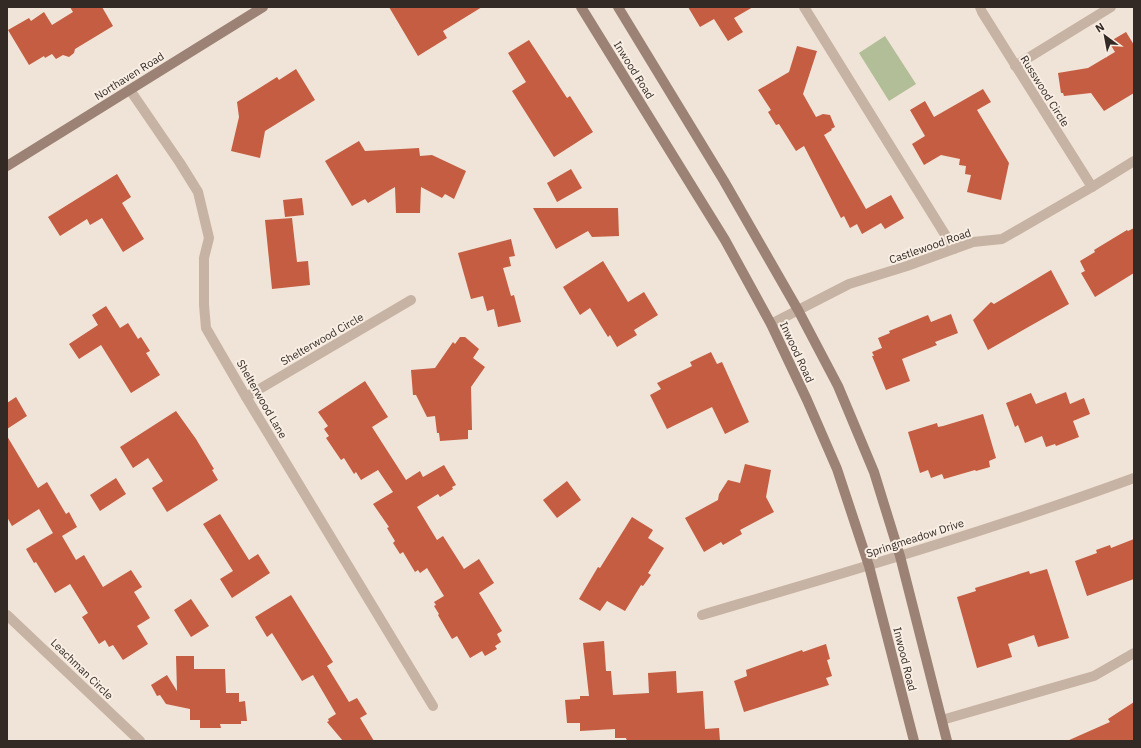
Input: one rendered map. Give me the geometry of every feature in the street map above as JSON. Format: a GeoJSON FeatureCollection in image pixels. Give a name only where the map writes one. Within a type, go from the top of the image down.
{"type":"FeatureCollection","features":[{"type":"Feature","properties":{"kind":"main road","name":"Northaven Road"},"geometry":{"type":"LineString","coordinates":[[7,166],[263,7]]}},
{"type":"Feature","properties":{"kind":"main road","name":"Inwood Road"},"geometry":{"type":"LineString","coordinates":[[581,7],[725,240],[771,324],[807,400],[837,468],[869,566],[914,741]]}},
{"type":"Feature","properties":{"kind":"main road","name":"Inwood Road"},"geometry":{"type":"LineString","coordinates":[[618,7],[724,181],[798,310],[838,386],[874,472],[900,556],[947,741]]}},
{"type":"Feature","properties":{"kind":"street"},"geometry":{"type":"LineString","coordinates":[[804,7],[954,249]]}},
{"type":"Feature","properties":{"kind":"street","name":"Russwood Circle"},"geometry":{"type":"LineString","coordinates":[[980,7],[1092,187]]}},
{"type":"Feature","properties":{"kind":"street"},"geometry":{"type":"LineString","coordinates":[[1016,66],[1111,7]]}},
{"type":"Feature","properties":{"kind":"street","name":"Shelterwood Lane"},"geometry":{"type":"LineString","coordinates":[[130,90],[198,192],[209,238],[204,258],[204,305],[206,328],[246,398],[433,706]]}},
{"type":"Feature","properties":{"kind":"street","name":"Castlewood Road"},"geometry":{"type":"LineString","coordinates":[[771,324],[849,284],[908,266],[973,242],[1002,239],[1134,161]]}},
{"type":"Feature","properties":{"kind":"street","name":"Shelterwood Circle"},"geometry":{"type":"LineString","coordinates":[[246,398],[411,300]]}},
{"type":"Feature","properties":{"kind":"street","name":"Springmeadow Drive"},"geometry":{"type":"LineString","coordinates":[[702,615],[869,566],[1076,499],[1134,478]]}},
{"type":"Feature","properties":{"kind":"street","name":"Leachman Circle"},"geometry":{"type":"LineString","coordinates":[[7,615],[140,741]]}},
{"type":"Feature","properties":{"kind":"street"},"geometry":{"type":"LineString","coordinates":[[942,720],[1094,676],[1134,653]]}},
{"type":"Feature","properties":{"kind":"green space"},"geometry":{"type":"Polygon","coordinates":[[[885,36],[916,84],[889,101],[859,53],[885,36]]]}},
{"type":"Feature","properties":{"kind":"building"},"geometry":{"type":"Polygon","coordinates":[[[70,7],[102,7],[113,26],[75,49],[74,53],[69,57],[63,55],[56,59],[52,54],[45,58],[44,56],[29,65],[8,30],[29,18],[31,21],[44,12],[52,25],[73,12],[70,7]]]}},
{"type":"Feature","properties":{"kind":"building"},"geometry":{"type":"Polygon","coordinates":[[[389,7],[482,7],[443,31],[447,38],[418,56],[389,7]]]}},
{"type":"Feature","properties":{"kind":"building"},"geometry":{"type":"Polygon","coordinates":[[[688,7],[753,7],[734,18],[743,32],[728,41],[714,19],[700,27],[688,7]]]}},
{"type":"Feature","properties":{"kind":"building"},"geometry":{"type":"Polygon","coordinates":[[[1126,32],[1134,45],[1134,93],[1104,111],[1091,93],[1064,96],[1063,93],[1061,93],[1058,73],[1088,68],[1115,52],[1109,42],[1126,32]]]}},
{"type":"Feature","properties":{"kind":"building"},"geometry":{"type":"Polygon","coordinates":[[[529,40],[567,98],[570,96],[593,132],[554,157],[512,91],[526,82],[508,53],[529,40]]]}},
{"type":"Feature","properties":{"kind":"building"},"geometry":{"type":"Polygon","coordinates":[[[797,46],[817,51],[803,94],[816,117],[823,114],[830,115],[835,127],[824,135],[866,209],[891,195],[904,218],[885,229],[881,223],[862,234],[857,224],[850,228],[844,216],[841,218],[804,146],[796,151],[779,124],[776,125],[768,112],[771,110],[758,90],[789,72],[797,46]]]}},
{"type":"Feature","properties":{"kind":"building"},"geometry":{"type":"Polygon","coordinates":[[[296,69],[315,100],[265,131],[260,158],[231,151],[239,117],[237,102],[277,77],[279,80],[296,69]]]}},
{"type":"Feature","properties":{"kind":"building"},"geometry":{"type":"Polygon","coordinates":[[[983,89],[991,102],[977,110],[1009,163],[1001,200],[967,192],[971,175],[965,174],[966,166],[959,165],[960,159],[941,155],[924,165],[912,144],[925,136],[910,110],[925,101],[934,117],[983,89]]]}},
{"type":"Feature","properties":{"kind":"building"},"geometry":{"type":"Polygon","coordinates":[[[359,141],[365,151],[419,148],[420,156],[432,155],[466,171],[454,199],[445,194],[442,198],[421,187],[420,213],[396,213],[395,187],[368,203],[365,199],[352,206],[325,161],[359,141]]]}},
{"type":"Feature","properties":{"kind":"building"},"geometry":{"type":"Polygon","coordinates":[[[571,169],[582,188],[557,202],[547,183],[571,169]]]}},
{"type":"Feature","properties":{"kind":"building"},"geometry":{"type":"Polygon","coordinates":[[[117,174],[131,197],[122,203],[144,239],[123,252],[102,218],[90,225],[87,219],[60,236],[48,217],[117,174]]]}},
{"type":"Feature","properties":{"kind":"building"},"geometry":{"type":"Polygon","coordinates":[[[302,198],[304,215],[285,217],[283,200],[302,198]]]}},
{"type":"Feature","properties":{"kind":"building"},"geometry":{"type":"Polygon","coordinates":[[[533,208],[618,208],[619,236],[592,237],[588,231],[556,249],[533,208]]]}},
{"type":"Feature","properties":{"kind":"building"},"geometry":{"type":"Polygon","coordinates":[[[292,218],[297,262],[308,261],[310,285],[272,289],[265,220],[292,218]]]}},
{"type":"Feature","properties":{"kind":"building"},"geometry":{"type":"Polygon","coordinates":[[[1134,228],[1134,273],[1095,297],[1081,273],[1085,271],[1080,261],[1095,252],[1094,250],[1127,230],[1128,231],[1134,228]]]}},
{"type":"Feature","properties":{"kind":"building"},"geometry":{"type":"Polygon","coordinates":[[[511,239],[515,256],[509,257],[511,266],[503,268],[511,296],[514,295],[521,322],[498,327],[494,309],[487,311],[483,296],[471,299],[458,253],[511,239]]]}},
{"type":"Feature","properties":{"kind":"building"},"geometry":{"type":"Polygon","coordinates":[[[603,261],[628,302],[644,292],[658,315],[634,330],[637,335],[617,347],[610,335],[608,337],[590,308],[580,315],[563,287],[603,261]]]}},
{"type":"Feature","properties":{"kind":"building"},"geometry":{"type":"Polygon","coordinates":[[[1051,270],[1069,304],[988,350],[973,320],[991,302],[994,304],[1051,270]]]}},
{"type":"Feature","properties":{"kind":"building"},"geometry":{"type":"Polygon","coordinates":[[[106,306],[120,328],[128,323],[138,339],[141,337],[150,351],[146,353],[160,375],[131,393],[101,345],[79,359],[69,344],[98,325],[92,315],[106,306]]]}},
{"type":"Feature","properties":{"kind":"building"},"geometry":{"type":"Polygon","coordinates":[[[951,314],[958,333],[935,342],[937,345],[902,359],[910,381],[886,390],[872,356],[874,356],[872,352],[882,348],[878,338],[890,333],[889,331],[928,315],[931,322],[951,314]]]}},
{"type":"Feature","properties":{"kind":"building"},"geometry":{"type":"Polygon","coordinates":[[[460,337],[465,337],[479,349],[473,358],[485,367],[471,387],[472,430],[468,430],[468,439],[440,441],[439,433],[437,433],[435,416],[427,417],[416,395],[413,395],[411,370],[435,368],[453,342],[455,344],[460,337]]]}},
{"type":"Feature","properties":{"kind":"building"},"geometry":{"type":"Polygon","coordinates":[[[711,352],[717,364],[722,362],[749,422],[725,434],[712,407],[667,429],[650,395],[661,389],[657,383],[692,366],[690,362],[711,352]]]}},
{"type":"Feature","properties":{"kind":"building"},"geometry":{"type":"Polygon","coordinates":[[[365,381],[388,417],[372,427],[406,480],[420,471],[423,477],[444,465],[456,485],[452,487],[453,489],[440,497],[438,494],[417,507],[437,540],[443,536],[464,569],[479,559],[494,583],[479,593],[502,631],[497,634],[501,642],[495,646],[497,649],[485,656],[482,651],[470,658],[457,636],[452,639],[434,606],[436,605],[434,602],[444,596],[427,568],[420,573],[418,570],[415,572],[403,552],[400,554],[393,543],[395,541],[387,528],[389,527],[373,504],[393,492],[378,470],[361,480],[356,472],[354,474],[344,458],[341,460],[326,438],[329,436],[324,429],[328,426],[318,412],[365,381]]]}},
{"type":"Feature","properties":{"kind":"building"},"geometry":{"type":"Polygon","coordinates":[[[1066,392],[1070,404],[1084,398],[1090,414],[1073,421],[1079,437],[1056,446],[1055,444],[1046,447],[1042,436],[1025,443],[1018,425],[1015,427],[1006,403],[1031,393],[1036,404],[1066,392]]]}},
{"type":"Feature","properties":{"kind":"building"},"geometry":{"type":"Polygon","coordinates":[[[16,397],[27,416],[7,429],[7,403],[16,397]]]}},
{"type":"Feature","properties":{"kind":"building"},"geometry":{"type":"Polygon","coordinates":[[[176,411],[196,439],[214,469],[212,470],[218,480],[167,512],[152,488],[163,481],[148,458],[133,468],[120,447],[176,411]]]}},
{"type":"Feature","properties":{"kind":"building"},"geometry":{"type":"Polygon","coordinates":[[[983,414],[996,458],[989,461],[990,467],[944,479],[942,474],[931,478],[928,470],[920,473],[908,432],[937,423],[938,427],[943,426],[983,414]]]}},
{"type":"Feature","properties":{"kind":"building"},"geometry":{"type":"Polygon","coordinates":[[[7,436],[38,488],[47,482],[66,514],[69,512],[77,527],[62,536],[76,560],[84,555],[103,587],[131,570],[142,587],[134,592],[150,618],[137,626],[148,644],[123,660],[113,645],[109,647],[105,640],[99,644],[82,617],[88,613],[70,584],[55,593],[26,549],[53,533],[39,509],[12,526],[7,517],[7,436]]]}},
{"type":"Feature","properties":{"kind":"building"},"geometry":{"type":"Polygon","coordinates":[[[745,464],[771,470],[766,497],[774,512],[740,530],[742,534],[723,545],[721,542],[704,552],[685,518],[718,500],[719,494],[728,480],[740,483],[745,464]]]}},
{"type":"Feature","properties":{"kind":"building"},"geometry":{"type":"Polygon","coordinates":[[[116,478],[126,494],[100,511],[90,495],[116,478]]]}},
{"type":"Feature","properties":{"kind":"building"},"geometry":{"type":"Polygon","coordinates":[[[567,481],[581,500],[557,518],[543,500],[567,481]]]}},
{"type":"Feature","properties":{"kind":"building"},"geometry":{"type":"Polygon","coordinates":[[[220,514],[249,560],[258,554],[270,573],[232,598],[220,579],[233,571],[203,524],[220,514]]]}},
{"type":"Feature","properties":{"kind":"building"},"geometry":{"type":"Polygon","coordinates":[[[632,517],[653,530],[648,538],[664,548],[648,573],[651,575],[643,586],[641,585],[625,611],[607,601],[600,611],[579,599],[598,567],[600,568],[632,517]]]}},
{"type":"Feature","properties":{"kind":"building"},"geometry":{"type":"Polygon","coordinates":[[[1134,539],[1134,579],[1087,596],[1075,561],[1097,553],[1096,550],[1110,545],[1111,548],[1134,539]]]}},
{"type":"Feature","properties":{"kind":"building"},"geometry":{"type":"Polygon","coordinates":[[[1047,569],[1069,638],[1038,647],[1034,635],[1008,644],[1012,657],[977,668],[957,597],[976,591],[975,588],[1029,571],[1030,574],[1047,569]]]}},
{"type":"Feature","properties":{"kind":"building"},"geometry":{"type":"Polygon","coordinates":[[[291,595],[333,662],[327,666],[349,702],[357,698],[367,714],[360,718],[374,741],[343,741],[327,722],[329,721],[328,719],[336,714],[313,675],[302,681],[272,633],[267,637],[255,617],[291,595]]]}},
{"type":"Feature","properties":{"kind":"building"},"geometry":{"type":"Polygon","coordinates":[[[191,599],[209,626],[191,637],[174,610],[191,599]]]}},
{"type":"Feature","properties":{"kind":"building"},"geometry":{"type":"Polygon","coordinates":[[[604,641],[606,671],[611,671],[613,695],[649,693],[648,673],[676,671],[677,693],[703,691],[705,729],[719,728],[720,741],[627,741],[626,738],[615,738],[615,729],[580,731],[580,723],[567,723],[565,700],[580,699],[580,696],[589,696],[583,643],[604,641]]]}},
{"type":"Feature","properties":{"kind":"building"},"geometry":{"type":"Polygon","coordinates":[[[826,644],[830,659],[827,660],[832,676],[826,678],[829,685],[744,712],[734,681],[747,676],[746,670],[802,650],[803,652],[826,644]]]}},
{"type":"Feature","properties":{"kind":"building"},"geometry":{"type":"Polygon","coordinates":[[[176,656],[194,656],[194,669],[225,669],[226,693],[239,693],[239,702],[245,701],[247,721],[241,721],[241,724],[220,724],[221,728],[200,728],[200,720],[190,720],[190,709],[166,704],[160,695],[157,696],[151,685],[167,675],[177,691],[176,656]]]}},
{"type":"Feature","properties":{"kind":"building"},"geometry":{"type":"Polygon","coordinates":[[[1134,702],[1134,741],[1067,741],[1110,722],[1108,719],[1134,702]]]}}]}
